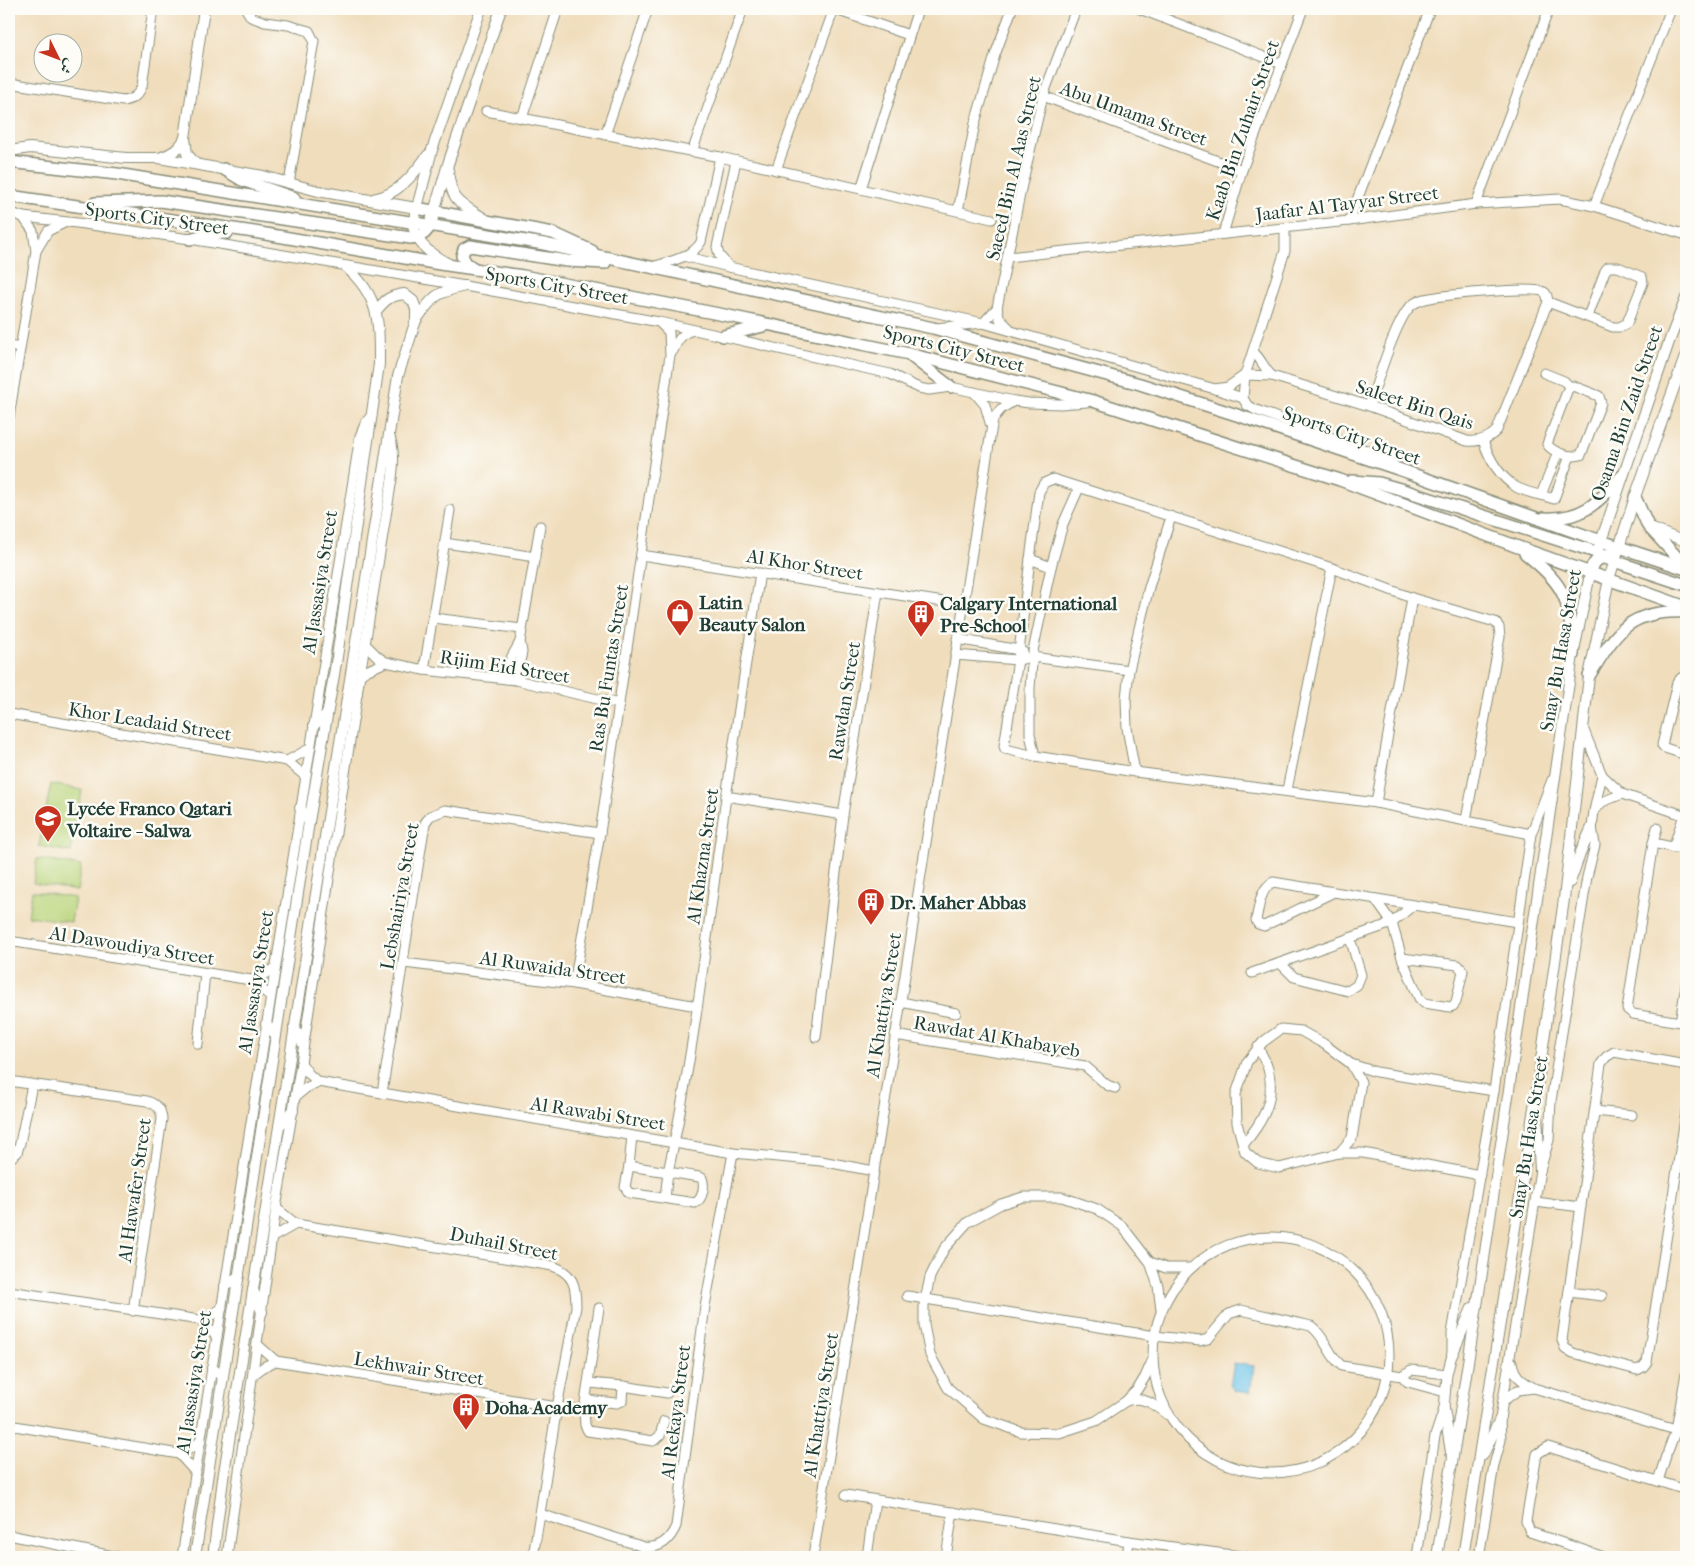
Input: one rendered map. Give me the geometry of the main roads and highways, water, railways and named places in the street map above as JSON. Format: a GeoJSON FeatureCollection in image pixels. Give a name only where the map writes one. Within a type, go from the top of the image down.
{"type":"FeatureCollection","features":[{"type":"Feature","properties":{"kind":"main road","name":"Sports City Street"},"geometry":{"type":"LineString","coordinates":[[9,162],[117,174],[544,244],[932,328],[1140,384],[1404,471],[1601,541],[1686,568]]}},
{"type":"Feature","properties":{"kind":"main road"},"geometry":{"type":"LineString","coordinates":[[224,169],[242,180],[322,207]]}},
{"type":"Feature","properties":{"kind":"main road","name":"Sports City Street"},"geometry":{"type":"LineString","coordinates":[[9,196],[254,232],[523,276],[771,324],[909,354],[1093,401],[1340,480],[1518,547],[1686,607]]}},
{"type":"Feature","properties":{"kind":"main road"},"geometry":{"type":"LineString","coordinates":[[67,204],[161,201],[392,236],[417,238],[425,234],[430,226],[434,212]]}},
{"type":"Feature","properties":{"kind":"main road"},"geometry":{"type":"LineString","coordinates":[[416,208],[553,232],[605,258]]}},
{"type":"Feature","properties":{"kind":"main road"},"geometry":{"type":"LineString","coordinates":[[190,239],[207,234],[254,232]]}},
{"type":"Feature","properties":{"kind":"main road"},"geometry":{"type":"LineString","coordinates":[[475,269],[466,263],[462,256],[463,251],[470,246],[583,263],[629,262]]}},
{"type":"Feature","properties":{"kind":"main road"},"geometry":{"type":"LineString","coordinates":[[723,336],[771,324]]}},
{"type":"Feature","properties":{"kind":"main road"},"geometry":{"type":"LineString","coordinates":[[909,354],[951,387]]}},
{"type":"Feature","properties":{"kind":"main road"},"geometry":{"type":"LineString","coordinates":[[1533,517],[1565,518],[1579,514],[1598,502],[1622,476]]}},
{"type":"Feature","properties":{"kind":"main road"},"geometry":{"type":"LineString","coordinates":[[1340,480],[1369,482],[1394,487],[1610,556],[1619,547]]}},
{"type":"Feature","properties":{"kind":"main road"},"geometry":{"type":"LineString","coordinates":[[1635,497],[1648,526],[1686,568]]}},
{"type":"Feature","properties":{"kind":"main road"},"geometry":{"type":"LineString","coordinates":[[1518,547],[1549,574],[1563,592],[1570,614],[1573,654]]}},
{"type":"Feature","properties":{"kind":"main road"},"geometry":{"type":"LineString","coordinates":[[1590,573],[1594,563],[1599,558],[1604,557],[1686,585]]}},
{"type":"Feature","properties":{"kind":"main road"},"geometry":{"type":"LineString","coordinates":[[1589,676],[1611,642],[1628,624],[1652,614],[1686,612]]}},
{"type":"Feature","properties":{"kind":"water"},"geometry":{"type":"Polygon","coordinates":[[[1234,1363],[1254,1366],[1250,1393],[1235,1391],[1230,1385],[1234,1363]]]}},
{"type":"Feature","properties":{"kind":"place","name":"Latin Beauty Salon"},"geometry":{"type":"Point","coordinates":[680,637]}},
{"type":"Feature","properties":{"kind":"place","name":"Calgary International Pre-School"},"geometry":{"type":"Point","coordinates":[921,638]}},
{"type":"Feature","properties":{"kind":"place","name":"Lycée Franco Qatari Voltaire - Salwa"},"geometry":{"type":"Point","coordinates":[48,843]}},
{"type":"Feature","properties":{"kind":"place","name":"Dr. Maher Abbas"},"geometry":{"type":"Point","coordinates":[871,926]}},
{"type":"Feature","properties":{"kind":"place","name":"Doha Academy"},"geometry":{"type":"Point","coordinates":[466,1431]}}]}
